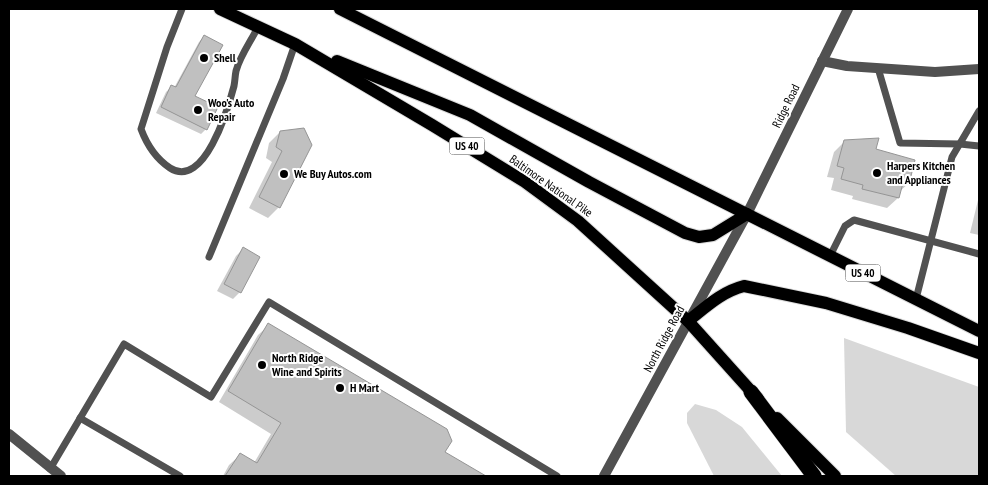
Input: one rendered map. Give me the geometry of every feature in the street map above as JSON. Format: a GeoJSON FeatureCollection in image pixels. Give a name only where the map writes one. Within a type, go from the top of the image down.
{"type":"FeatureCollection","features":[{"type":"Feature","properties":{"kind":"highway"},"geometry":{"type":"LineString","coordinates":[[750,392],[814,476]]}},
{"type":"Feature","properties":{"kind":"main road","name":"Baltimore National Pike"},"geometry":{"type":"LineString","coordinates":[[220,9],[296,44],[524,182],[578,221],[688,321],[750,392],[835,476]]}},
{"type":"Feature","properties":{"kind":"main road","name":"US 40"},"geometry":{"type":"LineString","coordinates":[[340,9],[977,328]]}},
{"type":"Feature","properties":{"kind":"main road"},"geometry":{"type":"LineString","coordinates":[[296,44],[470,115],[685,233],[699,237],[713,235],[747,214]]}},
{"type":"Feature","properties":{"kind":"main road"},"geometry":{"type":"LineString","coordinates":[[688,321],[720,295],[744,286],[826,303],[908,328],[979,353]]}},
{"type":"Feature","properties":{"kind":"street","name":"Ridge Road"},"geometry":{"type":"LineString","coordinates":[[747,214],[848,9]]}},
{"type":"Feature","properties":{"kind":"street"},"geometry":{"type":"LineString","coordinates":[[822,61],[847,66],[936,72],[979,69]]}},
{"type":"Feature","properties":{"kind":"street","name":"North Ridge Road"},"geometry":{"type":"LineString","coordinates":[[604,476],[747,214]]}},
{"type":"Feature","properties":{"kind":"street"},"geometry":{"type":"LineString","coordinates":[[9,434],[61,476]]}},
{"type":"Feature","properties":{"kind":"lane"},"geometry":{"type":"LineString","coordinates":[[182,9],[167,47],[141,129],[145,141],[161,162],[180,172],[188,171],[200,163],[220,128],[234,85],[236,70],[258,26]]}},
{"type":"Feature","properties":{"kind":"lane"},"geometry":{"type":"LineString","coordinates":[[209,258],[296,44]]}},
{"type":"Feature","properties":{"kind":"lane"},"geometry":{"type":"LineString","coordinates":[[878,68],[900,143],[979,146]]}},
{"type":"Feature","properties":{"kind":"lane"},"geometry":{"type":"LineString","coordinates":[[916,299],[952,157],[979,110]]}},
{"type":"Feature","properties":{"kind":"lane"},"geometry":{"type":"LineString","coordinates":[[830,256],[845,226],[854,220],[979,254]]}},
{"type":"Feature","properties":{"kind":"lane"},"geometry":{"type":"LineString","coordinates":[[50,468],[124,344],[212,397],[269,302],[557,476]]}},
{"type":"Feature","properties":{"kind":"lane"},"geometry":{"type":"LineString","coordinates":[[80,418],[180,476]]}},
{"type":"Feature","properties":{"kind":"shaded area"},"geometry":{"type":"Polygon","coordinates":[[[844,338],[979,387],[979,476],[896,476],[846,432],[844,338]]]}},
{"type":"Feature","properties":{"kind":"shaded area"},"geometry":{"type":"Polygon","coordinates":[[[695,404],[716,410],[742,427],[782,476],[714,476],[687,423],[687,413],[695,404]]]}},
{"type":"Feature","properties":{"kind":"building"},"geometry":{"type":"Polygon","coordinates":[[[204,35],[223,45],[195,96],[218,107],[207,130],[161,107],[171,85],[176,87],[204,35]]]}},
{"type":"Feature","properties":{"kind":"building","name":"We Buy Autos.com"},"geometry":{"type":"Polygon","coordinates":[[[304,128],[312,145],[280,208],[259,197],[282,151],[276,147],[280,131],[304,128]]]}},
{"type":"Feature","properties":{"kind":"building","name":"Harpers Kitchen and Appliances"},"geometry":{"type":"Polygon","coordinates":[[[879,138],[876,149],[915,160],[909,184],[903,183],[899,198],[862,189],[863,185],[841,179],[844,168],[837,166],[844,140],[879,138]]]}},
{"type":"Feature","properties":{"kind":"building"},"geometry":{"type":"Polygon","coordinates":[[[243,247],[260,257],[241,293],[224,284],[243,247]]]}},
{"type":"Feature","properties":{"kind":"building","name":"H Mart"},"geometry":{"type":"Polygon","coordinates":[[[268,323],[447,429],[452,441],[445,452],[486,476],[225,476],[240,453],[257,463],[281,423],[228,391],[268,323]]]}},
{"type":"Feature","properties":{"kind":"place","name":"Shell"},"geometry":{"type":"Point","coordinates":[204,58]}},
{"type":"Feature","properties":{"kind":"place","name":"Woo's Auto Repair"},"geometry":{"type":"Point","coordinates":[198,110]}},
{"type":"Feature","properties":{"kind":"place","name":"Harpers Kitchen and Appliances"},"geometry":{"type":"Point","coordinates":[877,173]}},
{"type":"Feature","properties":{"kind":"place","name":"We Buy Autos.com"},"geometry":{"type":"Point","coordinates":[284,174]}},
{"type":"Feature","properties":{"kind":"place","name":"North Ridge Wine and Spirits"},"geometry":{"type":"Point","coordinates":[262,365]}},
{"type":"Feature","properties":{"kind":"place","name":"H Mart"},"geometry":{"type":"Point","coordinates":[340,388]}}]}
